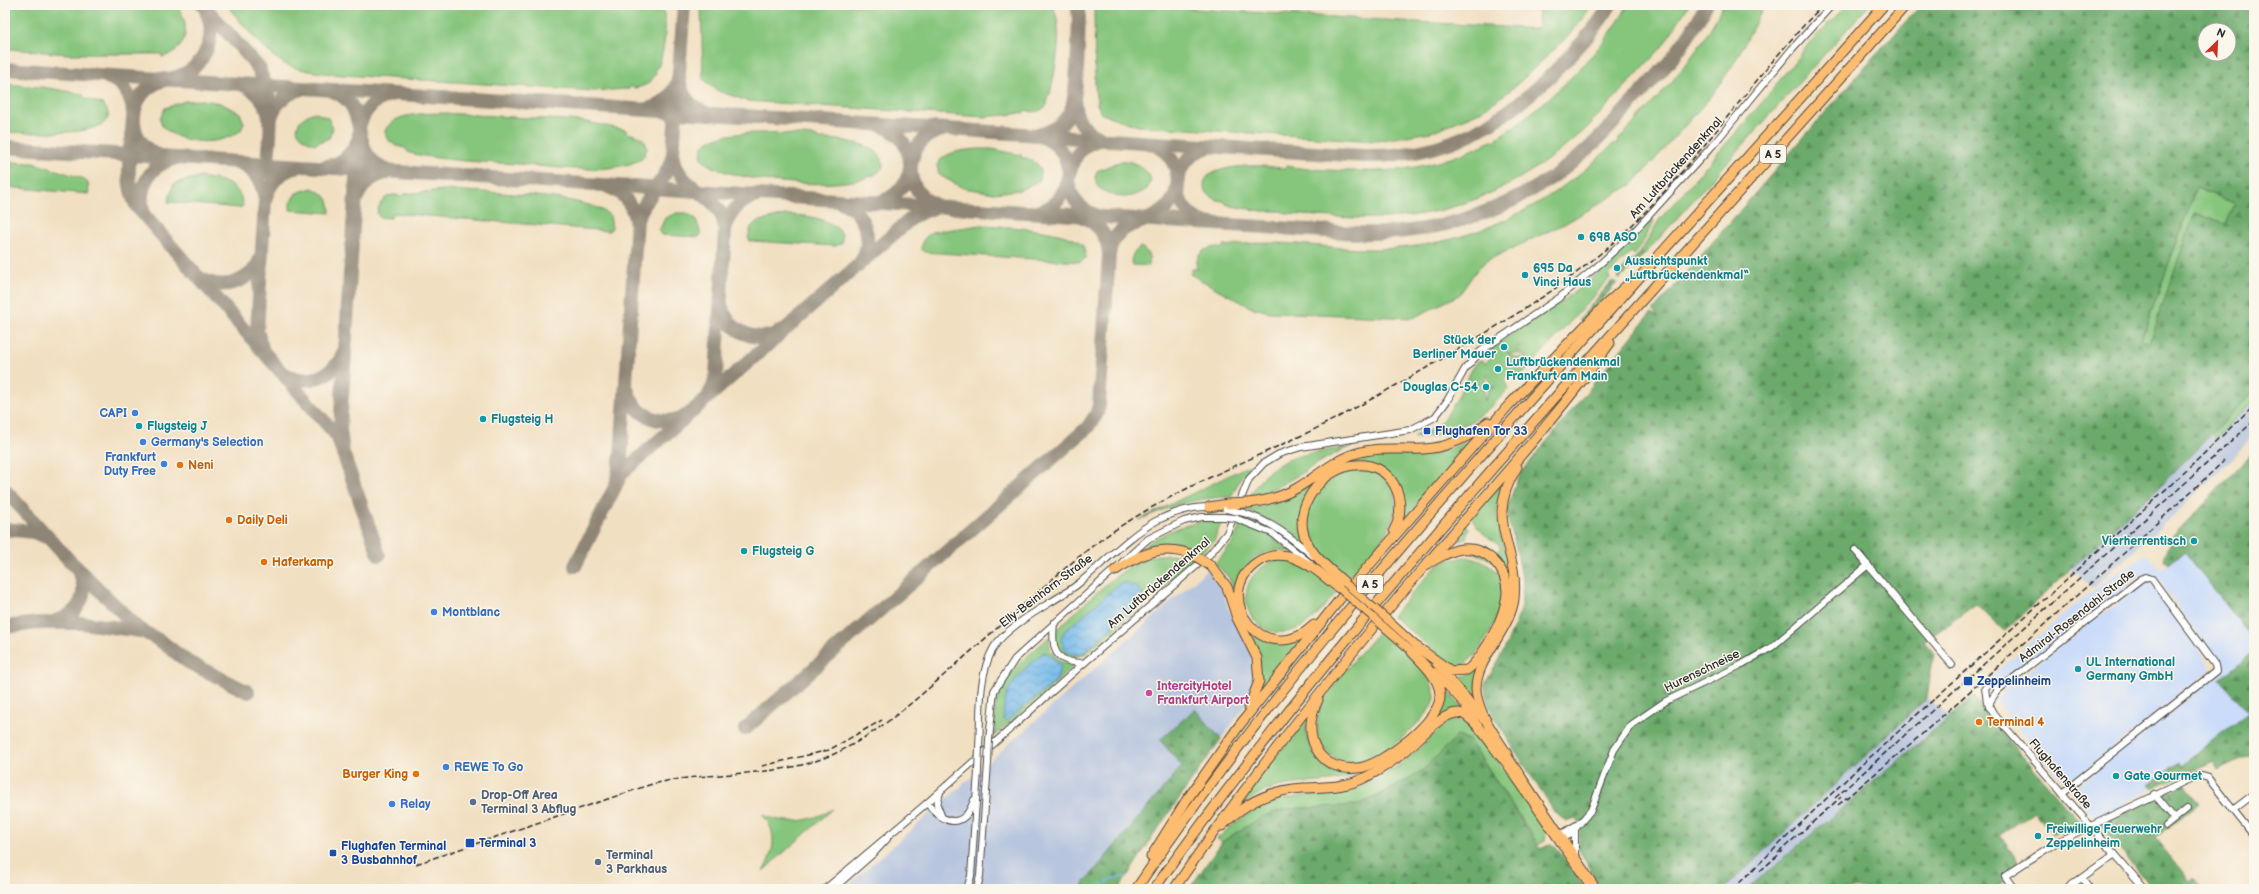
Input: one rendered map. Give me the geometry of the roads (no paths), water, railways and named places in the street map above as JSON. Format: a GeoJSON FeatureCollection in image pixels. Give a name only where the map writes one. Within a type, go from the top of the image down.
{"type":"FeatureCollection","features":[{"type":"Feature","properties":{"kind":"highway","name":"A 5"},"geometry":{"type":"LineString","coordinates":[[1136,888],[1230,757],[1346,612],[1456,484],[1884,5]]}},
{"type":"Feature","properties":{"kind":"highway","name":"A 5"},"geometry":{"type":"LineString","coordinates":[[1154,889],[1240,772],[1365,616],[1639,302],[1906,5]]}},
{"type":"Feature","properties":{"kind":"highway"},"geometry":{"type":"LineString","coordinates":[[1136,888],[1162,838],[1239,726],[1340,599],[1380,551],[1508,406],[1604,306],[1651,265]]}},
{"type":"Feature","properties":{"kind":"highway"},"geometry":{"type":"LineString","coordinates":[[1174,889],[1242,791],[1329,681],[1424,566],[1545,427],[1597,361],[1639,302]]}},
{"type":"Feature","properties":{"kind":"highway"},"geometry":{"type":"LineString","coordinates":[[1209,507],[1227,507],[1269,500],[1296,489],[1333,464],[1355,453],[1375,450],[1432,448],[1452,443],[1484,426],[1508,406]]}},
{"type":"Feature","properties":{"kind":"highway"},"geometry":{"type":"LineString","coordinates":[[1505,756],[1480,705],[1477,683],[1482,668],[1508,620],[1513,602],[1514,577],[1501,521],[1505,493],[1514,472],[1545,427]]}},
{"type":"Feature","properties":{"kind":"highway"},"geometry":{"type":"LineString","coordinates":[[1342,586],[1314,553],[1305,539],[1302,528],[1301,517],[1306,502],[1314,490],[1331,474],[1350,466],[1366,465],[1383,473],[1396,486],[1401,501],[1400,518],[1380,551]]}},
{"type":"Feature","properties":{"kind":"highway"},"geometry":{"type":"LineString","coordinates":[[1415,649],[1451,671],[1460,672],[1468,669],[1483,651],[1499,623],[1507,591],[1505,579],[1500,568],[1490,557],[1479,550],[1467,548],[1456,550],[1424,566]]}},
{"type":"Feature","properties":{"kind":"highway"},"geometry":{"type":"LineString","coordinates":[[1114,571],[1145,553],[1173,550],[1197,556],[1211,566],[1227,587],[1237,618],[1254,651],[1259,668],[1257,688],[1239,726]]}},
{"type":"Feature","properties":{"kind":"highway"},"geometry":{"type":"LineString","coordinates":[[1340,599],[1305,632],[1294,638],[1281,640],[1265,637],[1252,629],[1242,614],[1239,598],[1240,588],[1248,571],[1260,561],[1276,555],[1290,556],[1300,560],[1342,586]]}},
{"type":"Feature","properties":{"kind":"highway"},"geometry":{"type":"LineString","coordinates":[[1329,681],[1314,706],[1310,731],[1314,745],[1326,760],[1338,766],[1357,769],[1367,766],[1400,747],[1424,725],[1439,705],[1440,694],[1436,681],[1415,649]]}},
{"type":"Feature","properties":{"kind":"highway"},"geometry":{"type":"LineString","coordinates":[[1205,844],[1237,812],[1265,795],[1301,788],[1342,786],[1370,776],[1394,760],[1440,720],[1450,714],[1460,713],[1469,717],[1505,756]]}},
{"type":"Feature","properties":{"kind":"main road"},"geometry":{"type":"LineString","coordinates":[[1342,586],[1383,626],[1415,649]]}},
{"type":"Feature","properties":{"kind":"main road"},"geometry":{"type":"LineString","coordinates":[[1342,586],[1388,620],[1462,702],[1505,756],[1560,837],[1592,889]]}},
{"type":"Feature","properties":{"kind":"main road"},"geometry":{"type":"LineString","coordinates":[[1560,837],[1575,856],[1596,889]]}},
{"type":"Feature","properties":{"kind":"street","name":"Am Luftbrückendenkmal"},"geometry":{"type":"LineString","coordinates":[[833,889],[874,853],[889,836],[1217,547],[1227,533],[1249,479],[1269,460],[1302,447],[1407,431],[1424,424],[1435,417],[1447,401],[1465,369],[1481,350],[1559,298],[1601,263],[1631,235],[1712,145],[1792,49],[1832,5]]}},
{"type":"Feature","properties":{"kind":"street","name":"Elly-Beinhorn-Straße"},"geometry":{"type":"LineString","coordinates":[[967,889],[971,876],[984,673],[991,653],[999,640],[1018,624],[1077,585],[1142,530],[1170,514],[1209,507]]}},
{"type":"Feature","properties":{"kind":"street"},"geometry":{"type":"LineString","coordinates":[[1227,507],[1263,520],[1281,530],[1342,586]]}},
{"type":"Feature","properties":{"kind":"street"},"geometry":{"type":"LineString","coordinates":[[977,889],[980,876],[992,700],[999,681],[1015,659],[1114,571],[1137,548],[1161,531],[1192,519],[1224,517],[1242,520],[1278,537],[1342,586]]}},
{"type":"Feature","properties":{"kind":"street"},"geometry":{"type":"LineString","coordinates":[[1855,550],[1952,665]]}},
{"type":"Feature","properties":{"kind":"street","name":"Hurenschneise"},"geometry":{"type":"LineString","coordinates":[[1560,837],[1574,830],[1595,802],[1614,750],[1631,725],[1666,700],[1739,666],[1772,647],[1868,565]]}},
{"type":"Feature","properties":{"kind":"street","name":"Admiral-Rosendahl-Straße"},"geometry":{"type":"LineString","coordinates":[[1990,708],[1991,700],[1998,690],[2146,577],[2154,582],[2215,665],[2216,671],[2062,793]]}},
{"type":"Feature","properties":{"kind":"street"},"geometry":{"type":"LineString","coordinates":[[1054,623],[1053,646],[1058,655],[1066,660],[1084,663]]}},
{"type":"Feature","properties":{"kind":"street","name":"Flughafenstraße"},"geometry":{"type":"LineString","coordinates":[[1998,690],[1993,683],[1985,687],[1986,699],[1990,708],[2145,889]]}},
{"type":"Feature","properties":{"kind":"street"},"geometry":{"type":"LineString","coordinates":[[2014,889],[2005,876],[2051,845],[2194,776],[2203,775],[2208,778],[2254,836]]}},
{"type":"Feature","properties":{"kind":"street"},"geometry":{"type":"LineString","coordinates":[[941,791],[937,805],[943,818]]}},
{"type":"Feature","properties":{"kind":"street"},"geometry":{"type":"LineString","coordinates":[[928,803],[943,818],[955,821],[965,817],[971,809],[977,791]]}},
{"type":"Feature","properties":{"kind":"street"},"geometry":{"type":"LineString","coordinates":[[2154,794],[2175,819]]}},
{"type":"Feature","properties":{"kind":"street"},"geometry":{"type":"LineString","coordinates":[[2234,810],[2254,794]]}},
{"type":"Feature","properties":{"kind":"street"},"geometry":{"type":"LineString","coordinates":[[2166,826],[2187,809]]}},
{"type":"Feature","properties":{"kind":"street","name":"Hurenschneise"},"geometry":{"type":"LineString","coordinates":[[1560,837],[1579,824]]}},
{"type":"Feature","properties":{"kind":"street"},"geometry":{"type":"LineString","coordinates":[[1574,830],[1575,856]]}},
{"type":"Feature","properties":{"kind":"street","name":"Am Luftbrückendenkmal"},"geometry":{"type":"LineString","coordinates":[[825,889],[879,842],[889,836]]}},
{"type":"Feature","properties":{"kind":"street"},"geometry":{"type":"LineString","coordinates":[[2066,889],[2115,854]]}},
{"type":"Feature","properties":{"kind":"street"},"geometry":{"type":"LineString","coordinates":[[2082,878],[2090,889]]}},
{"type":"Feature","properties":{"kind":"water"},"geometry":{"type":"Polygon","coordinates":[[[1125,582],[1137,587],[1143,594],[1132,609],[1083,653],[1074,654],[1067,652],[1061,640],[1063,633],[1119,584],[1125,582]]]}},
{"type":"Feature","properties":{"kind":"water"},"geometry":{"type":"Polygon","coordinates":[[[1044,652],[1061,665],[1057,680],[1006,721],[1004,720],[1005,699],[1009,690],[1028,666],[1044,652]]]}},
{"type":"Feature","properties":{"kind":"waterway"},"geometry":{"type":"LineString","coordinates":[[1100,889],[1112,878],[1127,877]]}},
{"type":"Feature","properties":{"kind":"railway"},"geometry":{"type":"LineString","coordinates":[[416,864],[649,785],[695,777],[789,768],[812,762],[850,746],[896,716],[1067,567],[1116,529],[1151,508],[1218,473],[1311,431],[1385,392],[1510,318],[1579,271],[1627,230],[1657,199],[1713,135],[1794,36],[1823,5]]}},
{"type":"Feature","properties":{"kind":"railway"},"geometry":{"type":"LineString","coordinates":[[1733,889],[1857,769],[2186,471],[2254,405]]}},
{"type":"Feature","properties":{"kind":"railway"},"geometry":{"type":"LineString","coordinates":[[1835,798],[2254,421]]}},
{"type":"Feature","properties":{"kind":"railway"},"geometry":{"type":"LineString","coordinates":[[1838,805],[1921,735],[2132,546],[2224,461]]}},
{"type":"Feature","properties":{"kind":"railway"},"geometry":{"type":"LineString","coordinates":[[762,766],[829,750],[882,720]]}},
{"type":"Feature","properties":{"kind":"railway"},"geometry":{"type":"LineString","coordinates":[[1778,853],[1841,797]]}},
{"type":"Feature","properties":{"kind":"railway"},"geometry":{"type":"LineString","coordinates":[[1760,871],[1783,851]]}},
{"type":"Feature","properties":{"kind":"place","name":"698 ASO"},"geometry":{"type":"Point","coordinates":[1581,237]}},
{"type":"Feature","properties":{"kind":"place","name":"Aussichtspunkt „Luftbrückendenkmal“"},"geometry":{"type":"Point","coordinates":[1617,268]}},
{"type":"Feature","properties":{"kind":"place","name":"695 Da Vinci Haus"},"geometry":{"type":"Point","coordinates":[1525,275]}},
{"type":"Feature","properties":{"kind":"place","name":"Stück der Berliner Mauer"},"geometry":{"type":"Point","coordinates":[1504,347]}},
{"type":"Feature","properties":{"kind":"place","name":"Luftbrückendenkmal Frankfurt am Main"},"geometry":{"type":"Point","coordinates":[1498,369]}},
{"type":"Feature","properties":{"kind":"place","name":"Douglas C-54"},"geometry":{"type":"Point","coordinates":[1486,387]}},
{"type":"Feature","properties":{"kind":"place","name":"CAPI"},"geometry":{"type":"Point","coordinates":[135,413]}},
{"type":"Feature","properties":{"kind":"place","name":"Flugsteig H"},"geometry":{"type":"Point","coordinates":[483,419]}},
{"type":"Feature","properties":{"kind":"place","name":"Flugsteig J"},"geometry":{"type":"Point","coordinates":[139,426]}},
{"type":"Feature","properties":{"kind":"place","name":"Flughafen Tor 33"},"geometry":{"type":"Point","coordinates":[1427,431]}},
{"type":"Feature","properties":{"kind":"place","name":"Germany's Selection"},"geometry":{"type":"Point","coordinates":[143,442]}},
{"type":"Feature","properties":{"kind":"place","name":"Frankfurt Duty Free"},"geometry":{"type":"Point","coordinates":[164,464]}},
{"type":"Feature","properties":{"kind":"place","name":"Neni"},"geometry":{"type":"Point","coordinates":[180,465]}},
{"type":"Feature","properties":{"kind":"place","name":"Daily Deli"},"geometry":{"type":"Point","coordinates":[229,520]}},
{"type":"Feature","properties":{"kind":"place","name":"Vierherrentisch"},"geometry":{"type":"Point","coordinates":[2194,541]}},
{"type":"Feature","properties":{"kind":"place","name":"Flugsteig G"},"geometry":{"type":"Point","coordinates":[744,551]}},
{"type":"Feature","properties":{"kind":"place","name":"Haferkamp"},"geometry":{"type":"Point","coordinates":[264,562]}},
{"type":"Feature","properties":{"kind":"place","name":"Montblanc"},"geometry":{"type":"Point","coordinates":[434,612]}},
{"type":"Feature","properties":{"kind":"place","name":"UL International Germany GmbH"},"geometry":{"type":"Point","coordinates":[2078,669]}},
{"type":"Feature","properties":{"kind":"place","name":"Zeppelinheim"},"geometry":{"type":"Point","coordinates":[1968,681]}},
{"type":"Feature","properties":{"kind":"place","name":"IntercityHotel Frankfurt Airport"},"geometry":{"type":"Point","coordinates":[1149,693]}},
{"type":"Feature","properties":{"kind":"place","name":"Terminal 4"},"geometry":{"type":"Point","coordinates":[1979,722]}},
{"type":"Feature","properties":{"kind":"place","name":"REWE To Go"},"geometry":{"type":"Point","coordinates":[446,767]}},
{"type":"Feature","properties":{"kind":"place","name":"Burger King"},"geometry":{"type":"Point","coordinates":[416,774]}},
{"type":"Feature","properties":{"kind":"place","name":"Gate Gourmet"},"geometry":{"type":"Point","coordinates":[2116,776]}},
{"type":"Feature","properties":{"kind":"place","name":"Drop-Off Area Terminal 3 Abflug"},"geometry":{"type":"Point","coordinates":[473,802]}},
{"type":"Feature","properties":{"kind":"place","name":"Relay"},"geometry":{"type":"Point","coordinates":[392,804]}},
{"type":"Feature","properties":{"kind":"place","name":"Freiwillige Feuerwehr Zeppelinheim"},"geometry":{"type":"Point","coordinates":[2038,836]}},
{"type":"Feature","properties":{"kind":"place","name":"Terminal 3"},"geometry":{"type":"Point","coordinates":[470,843]}},
{"type":"Feature","properties":{"kind":"place","name":"Flughafen Terminal 3 Busbahnhof"},"geometry":{"type":"Point","coordinates":[333,853]}},
{"type":"Feature","properties":{"kind":"place","name":"Terminal 3 Parkhaus"},"geometry":{"type":"Point","coordinates":[598,862]}}]}
